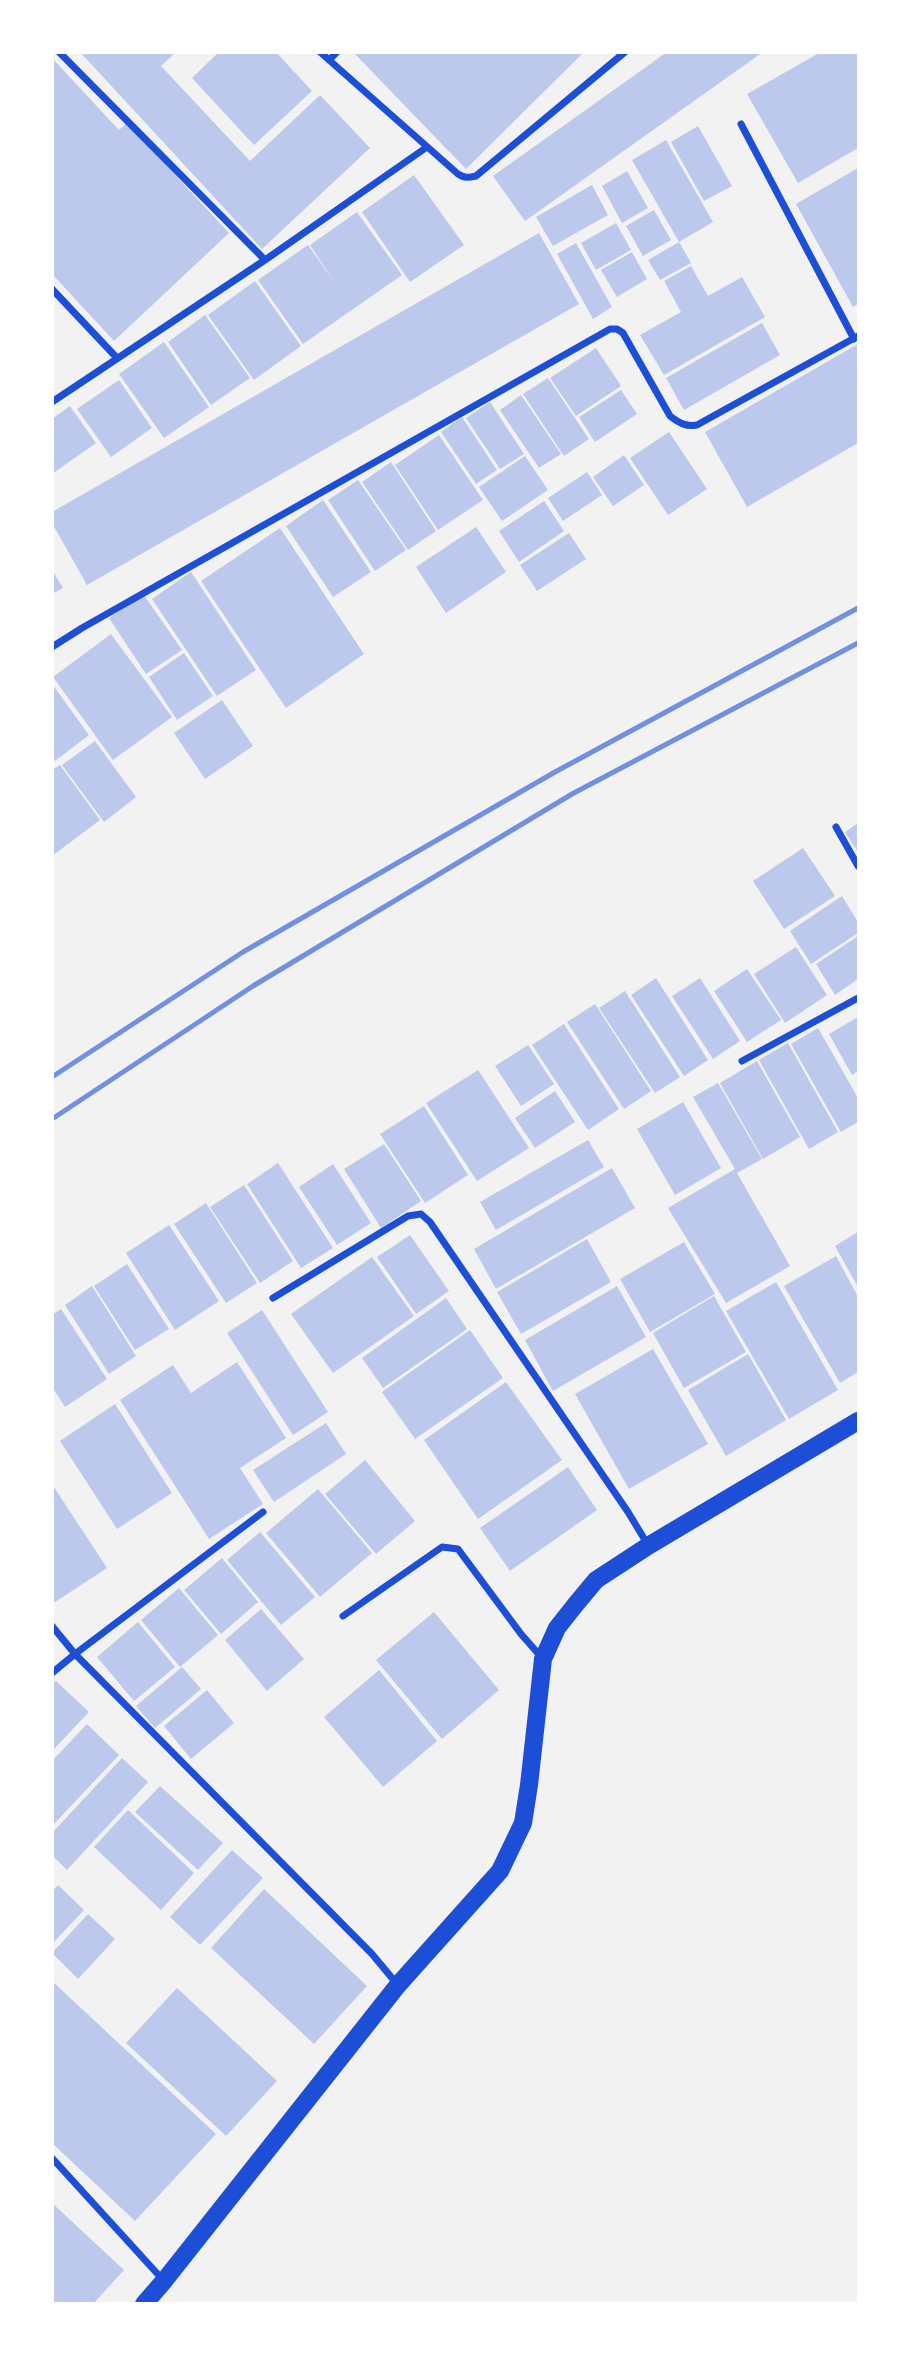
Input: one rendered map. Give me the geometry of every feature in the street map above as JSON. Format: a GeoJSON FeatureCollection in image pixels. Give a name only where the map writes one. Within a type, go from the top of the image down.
{"type":"FeatureCollection","features":[{"type":"Feature","properties":{"kind":"main road"},"geometry":{"type":"LineString","coordinates":[[144,2304],[398,1985],[500,1871],[523,1823],[543,1659],[557,1628],[596,1580],[648,1546],[859,1421]]}},
{"type":"Feature","properties":{"kind":"street"},"geometry":{"type":"LineString","coordinates":[[60,52],[265,260]]}},
{"type":"Feature","properties":{"kind":"street"},"geometry":{"type":"LineString","coordinates":[[320,52],[464,178],[476,176],[625,52]]}},
{"type":"Feature","properties":{"kind":"street"},"geometry":{"type":"LineString","coordinates":[[329,60],[337,52]]}},
{"type":"Feature","properties":{"kind":"street"},"geometry":{"type":"LineString","coordinates":[[52,647],[610,329],[623,333],[670,416],[690,426],[697,425],[856,337],[741,124]]}},
{"type":"Feature","properties":{"kind":"street"},"geometry":{"type":"LineString","coordinates":[[52,401],[265,260],[427,147]]}},
{"type":"Feature","properties":{"kind":"street"},"geometry":{"type":"LineString","coordinates":[[52,289],[117,358]]}},
{"type":"Feature","properties":{"kind":"street"},"geometry":{"type":"LineString","coordinates":[[836,827],[859,866]]}},
{"type":"Feature","properties":{"kind":"street"},"geometry":{"type":"LineString","coordinates":[[742,1061],[859,998]]}},
{"type":"Feature","properties":{"kind":"street"},"geometry":{"type":"LineString","coordinates":[[273,1298],[408,1216],[421,1214],[430,1222],[628,1512],[648,1546]]}},
{"type":"Feature","properties":{"kind":"street"},"geometry":{"type":"LineString","coordinates":[[52,1673],[263,1512]]}},
{"type":"Feature","properties":{"kind":"street"},"geometry":{"type":"LineString","coordinates":[[344,1616],[442,1547],[458,1549],[521,1634],[543,1659]]}},
{"type":"Feature","properties":{"kind":"street"},"geometry":{"type":"LineString","coordinates":[[52,1626],[75,1654],[372,1954],[398,1985]]}},
{"type":"Feature","properties":{"kind":"street"},"geometry":{"type":"LineString","coordinates":[[52,2158],[164,2281]]}},
{"type":"Feature","properties":{"kind":"building"},"geometry":{"type":"Polygon","coordinates":[[[80,52],[176,52],[161,66],[250,161],[320,95],[370,148],[262,249],[80,52]]]}},
{"type":"Feature","properties":{"kind":"building"},"geometry":{"type":"Polygon","coordinates":[[[219,52],[276,52],[312,91],[254,145],[192,78],[219,52]]]}},
{"type":"Feature","properties":{"kind":"building"},"geometry":{"type":"Polygon","coordinates":[[[353,52],[584,52],[466,169],[353,52]]]}},
{"type":"Feature","properties":{"kind":"building"},"geometry":{"type":"Polygon","coordinates":[[[667,52],[763,52],[525,221],[493,176],[667,52]]]}},
{"type":"Feature","properties":{"kind":"building"},"geometry":{"type":"Polygon","coordinates":[[[821,52],[858,52],[858,148],[798,183],[747,94],[821,52]]]}},
{"type":"Feature","properties":{"kind":"building"},"geometry":{"type":"Polygon","coordinates":[[[52,58],[119,130],[127,123],[229,233],[114,341],[52,274],[52,58]]]}},
{"type":"Feature","properties":{"kind":"building"},"geometry":{"type":"Polygon","coordinates":[[[698,126],[732,186],[704,201],[671,142],[698,126]]]}},
{"type":"Feature","properties":{"kind":"building"},"geometry":{"type":"Polygon","coordinates":[[[666,140],[713,222],[679,242],[632,160],[666,140]]]}},
{"type":"Feature","properties":{"kind":"building"},"geometry":{"type":"Polygon","coordinates":[[[858,168],[858,304],[853,307],[796,204],[858,168]]]}},
{"type":"Feature","properties":{"kind":"building"},"geometry":{"type":"Polygon","coordinates":[[[627,171],[648,208],[622,223],[602,186],[627,171]]]}},
{"type":"Feature","properties":{"kind":"building"},"geometry":{"type":"Polygon","coordinates":[[[414,175],[464,245],[410,282],[362,212],[414,175]]]}},
{"type":"Feature","properties":{"kind":"building"},"geometry":{"type":"Polygon","coordinates":[[[592,185],[608,215],[553,246],[536,217],[592,185]]]}},
{"type":"Feature","properties":{"kind":"building"},"geometry":{"type":"Polygon","coordinates":[[[654,210],[671,240],[643,256],[626,226],[654,210]]]}},
{"type":"Feature","properties":{"kind":"building"},"geometry":{"type":"Polygon","coordinates":[[[357,212],[402,275],[303,344],[258,280],[308,245],[335,283],[310,245],[357,212]]]}},
{"type":"Feature","properties":{"kind":"building"},"geometry":{"type":"Polygon","coordinates":[[[616,223],[631,250],[596,270],[581,243],[616,223]]]}},
{"type":"Feature","properties":{"kind":"building"},"geometry":{"type":"Polygon","coordinates":[[[539,233],[579,304],[87,585],[52,523],[52,512],[539,233]]]}},
{"type":"Feature","properties":{"kind":"building"},"geometry":{"type":"Polygon","coordinates":[[[679,242],[691,263],[660,280],[648,260],[679,242]]]}},
{"type":"Feature","properties":{"kind":"building"},"geometry":{"type":"Polygon","coordinates":[[[576,243],[612,307],[593,319],[557,254],[576,243]]]}},
{"type":"Feature","properties":{"kind":"building"},"geometry":{"type":"Polygon","coordinates":[[[632,252],[647,279],[617,297],[601,270],[632,252]]]}},
{"type":"Feature","properties":{"kind":"building"},"geometry":{"type":"Polygon","coordinates":[[[691,266],[708,296],[742,277],[765,317],[664,375],[640,335],[681,312],[664,281],[691,266]]]}},
{"type":"Feature","properties":{"kind":"building"},"geometry":{"type":"Polygon","coordinates":[[[255,281],[301,346],[254,380],[208,315],[255,281]]]}},
{"type":"Feature","properties":{"kind":"building"},"geometry":{"type":"Polygon","coordinates":[[[205,315],[250,378],[211,405],[168,342],[205,315]]]}},
{"type":"Feature","properties":{"kind":"building"},"geometry":{"type":"Polygon","coordinates":[[[762,323],[780,355],[684,410],[666,378],[762,323]]]}},
{"type":"Feature","properties":{"kind":"building"},"geometry":{"type":"Polygon","coordinates":[[[164,342],[209,407],[164,438],[119,374],[164,342]]]}},
{"type":"Feature","properties":{"kind":"building"},"geometry":{"type":"Polygon","coordinates":[[[858,344],[858,443],[747,507],[705,432],[858,344]]]}},
{"type":"Feature","properties":{"kind":"building"},"geometry":{"type":"Polygon","coordinates":[[[596,348],[621,386],[576,416],[550,378],[596,348]]]}},
{"type":"Feature","properties":{"kind":"building"},"geometry":{"type":"Polygon","coordinates":[[[548,378],[589,439],[564,456],[523,394],[548,378]]]}},
{"type":"Feature","properties":{"kind":"building"},"geometry":{"type":"Polygon","coordinates":[[[119,380],[152,428],[111,457],[77,409],[119,380]]]}},
{"type":"Feature","properties":{"kind":"building"},"geometry":{"type":"Polygon","coordinates":[[[621,390],[637,414],[595,442],[579,417],[621,390]]]}},
{"type":"Feature","properties":{"kind":"building"},"geometry":{"type":"Polygon","coordinates":[[[521,395],[561,454],[539,468],[500,410],[521,395]]]}},
{"type":"Feature","properties":{"kind":"building"},"geometry":{"type":"Polygon","coordinates":[[[490,402],[524,454],[500,469],[466,418],[490,402]]]}},
{"type":"Feature","properties":{"kind":"building"},"geometry":{"type":"Polygon","coordinates":[[[70,406],[96,443],[52,474],[52,419],[70,406]]]}},
{"type":"Feature","properties":{"kind":"building"},"geometry":{"type":"Polygon","coordinates":[[[462,417],[497,470],[476,484],[441,432],[462,417]]]}},
{"type":"Feature","properties":{"kind":"building"},"geometry":{"type":"Polygon","coordinates":[[[669,432],[707,489],[668,515],[630,458],[669,432]]]}},
{"type":"Feature","properties":{"kind":"building"},"geometry":{"type":"Polygon","coordinates":[[[439,435],[483,500],[438,530],[395,465],[439,435]]]}},
{"type":"Feature","properties":{"kind":"building"},"geometry":{"type":"Polygon","coordinates":[[[624,455],[644,485],[613,506],[593,477],[624,455]]]}},
{"type":"Feature","properties":{"kind":"building"},"geometry":{"type":"Polygon","coordinates":[[[525,456],[548,490],[502,521],[479,487],[525,456]]]}},
{"type":"Feature","properties":{"kind":"building"},"geometry":{"type":"Polygon","coordinates":[[[391,462],[436,531],[408,550],[362,482],[391,462]]]}},
{"type":"Feature","properties":{"kind":"building"},"geometry":{"type":"Polygon","coordinates":[[[587,472],[602,495],[563,521],[548,498],[587,472]]]}},
{"type":"Feature","properties":{"kind":"building"},"geometry":{"type":"Polygon","coordinates":[[[358,480],[406,550],[375,571],[328,500],[358,480]]]}},
{"type":"Feature","properties":{"kind":"building"},"geometry":{"type":"Polygon","coordinates":[[[323,500],[371,572],[333,597],[286,526],[323,500]]]}},
{"type":"Feature","properties":{"kind":"building"},"geometry":{"type":"Polygon","coordinates":[[[544,501],[564,531],[519,562],[499,531],[544,501]]]}},
{"type":"Feature","properties":{"kind":"building"},"geometry":{"type":"Polygon","coordinates":[[[476,527],[506,572],[446,613],[416,567],[476,527]]]}},
{"type":"Feature","properties":{"kind":"building"},"geometry":{"type":"Polygon","coordinates":[[[280,528],[364,654],[286,708],[201,581],[280,528]]]}},
{"type":"Feature","properties":{"kind":"building"},"geometry":{"type":"Polygon","coordinates":[[[569,533],[586,559],[537,591],[520,565],[569,533]]]}},
{"type":"Feature","properties":{"kind":"building"},"geometry":{"type":"Polygon","coordinates":[[[52,570],[63,588],[52,594],[52,570]]]}},
{"type":"Feature","properties":{"kind":"building"},"geometry":{"type":"Polygon","coordinates":[[[191,572],[256,670],[217,696],[152,599],[191,572]]]}},
{"type":"Feature","properties":{"kind":"building"},"geometry":{"type":"Polygon","coordinates":[[[144,595],[182,650],[146,674],[109,618],[144,595]]]}},
{"type":"Feature","properties":{"kind":"building"},"geometry":{"type":"Polygon","coordinates":[[[111,634],[172,717],[113,760],[53,677],[111,634]]]}},
{"type":"Feature","properties":{"kind":"building"},"geometry":{"type":"Polygon","coordinates":[[[184,653],[213,696],[177,720],[149,677],[184,653]]]}},
{"type":"Feature","properties":{"kind":"building"},"geometry":{"type":"Polygon","coordinates":[[[52,684],[89,735],[55,761],[52,758],[52,684]]]}},
{"type":"Feature","properties":{"kind":"building"},"geometry":{"type":"Polygon","coordinates":[[[222,700],[253,746],[205,779],[174,733],[222,700]]]}},
{"type":"Feature","properties":{"kind":"building"},"geometry":{"type":"Polygon","coordinates":[[[95,741],[136,797],[104,822],[62,765],[95,741]]]}},
{"type":"Feature","properties":{"kind":"building"},"geometry":{"type":"Polygon","coordinates":[[[60,765],[100,820],[52,856],[52,770],[60,765]]]}},
{"type":"Feature","properties":{"kind":"building"},"geometry":{"type":"Polygon","coordinates":[[[858,823],[858,852],[845,832],[858,823]]]}},
{"type":"Feature","properties":{"kind":"building"},"geometry":{"type":"Polygon","coordinates":[[[803,848],[835,896],[784,929],[753,881],[803,848]]]}},
{"type":"Feature","properties":{"kind":"building"},"geometry":{"type":"Polygon","coordinates":[[[842,896],[858,922],[858,933],[811,964],[790,931],[842,896]]]}},
{"type":"Feature","properties":{"kind":"building"},"geometry":{"type":"Polygon","coordinates":[[[858,936],[858,979],[835,995],[816,964],[858,936]]]}},
{"type":"Feature","properties":{"kind":"building"},"geometry":{"type":"Polygon","coordinates":[[[796,947],[827,995],[785,1023],[754,974],[796,947]]]}},
{"type":"Feature","properties":{"kind":"building"},"geometry":{"type":"Polygon","coordinates":[[[747,969],[781,1020],[747,1042],[714,991],[747,969]]]}},
{"type":"Feature","properties":{"kind":"building"},"geometry":{"type":"Polygon","coordinates":[[[656,978],[708,1060],[684,1076],[631,995],[656,978]]]}},
{"type":"Feature","properties":{"kind":"building"},"geometry":{"type":"Polygon","coordinates":[[[700,978],[740,1041],[713,1059],[672,996],[700,978]]]}},
{"type":"Feature","properties":{"kind":"building"},"geometry":{"type":"Polygon","coordinates":[[[625,991],[680,1077],[655,1093],[599,1008],[625,991]]]}},
{"type":"Feature","properties":{"kind":"building"},"geometry":{"type":"Polygon","coordinates":[[[595,1004],[651,1091],[624,1109],[567,1022],[595,1004]]]}},
{"type":"Feature","properties":{"kind":"building"},"geometry":{"type":"Polygon","coordinates":[[[858,1017],[858,1071],[852,1075],[829,1034],[858,1017]]]}},
{"type":"Feature","properties":{"kind":"building"},"geometry":{"type":"Polygon","coordinates":[[[564,1024],[619,1109],[588,1130],[532,1045],[564,1024]]]}},
{"type":"Feature","properties":{"kind":"building"},"geometry":{"type":"Polygon","coordinates":[[[818,1028],[858,1098],[858,1122],[841,1132],[791,1044],[818,1028]]]}},
{"type":"Feature","properties":{"kind":"building"},"geometry":{"type":"Polygon","coordinates":[[[788,1043],[838,1132],[809,1149],[759,1060],[788,1043]]]}},
{"type":"Feature","properties":{"kind":"building"},"geometry":{"type":"Polygon","coordinates":[[[528,1045],[554,1084],[521,1106],[495,1066],[528,1045]]]}},
{"type":"Feature","properties":{"kind":"building"},"geometry":{"type":"Polygon","coordinates":[[[757,1061],[800,1137],[763,1159],[720,1083],[757,1061]]]}},
{"type":"Feature","properties":{"kind":"building"},"geometry":{"type":"Polygon","coordinates":[[[478,1070],[529,1148],[477,1181],[426,1103],[478,1070]]]}},
{"type":"Feature","properties":{"kind":"building"},"geometry":{"type":"Polygon","coordinates":[[[718,1083],[762,1159],[737,1173],[790,1266],[726,1303],[668,1208],[735,1169],[693,1097],[718,1083]]]}},
{"type":"Feature","properties":{"kind":"building"},"geometry":{"type":"Polygon","coordinates":[[[555,1091],[575,1122],[535,1148],[515,1118],[555,1091]]]}},
{"type":"Feature","properties":{"kind":"building"},"geometry":{"type":"Polygon","coordinates":[[[683,1102],[721,1168],[675,1195],[637,1129],[683,1102]]]}},
{"type":"Feature","properties":{"kind":"building"},"geometry":{"type":"Polygon","coordinates":[[[424,1106],[468,1175],[425,1203],[380,1134],[424,1106]]]}},
{"type":"Feature","properties":{"kind":"building"},"geometry":{"type":"Polygon","coordinates":[[[588,1140],[604,1167],[496,1230],[480,1202],[588,1140]]]}},
{"type":"Feature","properties":{"kind":"building"},"geometry":{"type":"Polygon","coordinates":[[[384,1144],[421,1201],[381,1228],[344,1169],[384,1144]]]}},
{"type":"Feature","properties":{"kind":"building"},"geometry":{"type":"Polygon","coordinates":[[[278,1163],[333,1248],[301,1268],[247,1184],[278,1163]]]}},
{"type":"Feature","properties":{"kind":"building"},"geometry":{"type":"Polygon","coordinates":[[[333,1164],[371,1223],[337,1245],[299,1187],[333,1164]]]}},
{"type":"Feature","properties":{"kind":"building"},"geometry":{"type":"Polygon","coordinates":[[[612,1168],[635,1208],[496,1289],[474,1249],[612,1168]]]}},
{"type":"Feature","properties":{"kind":"building"},"geometry":{"type":"Polygon","coordinates":[[[244,1185],[293,1261],[260,1283],[210,1207],[244,1185]]]}},
{"type":"Feature","properties":{"kind":"building"},"geometry":{"type":"Polygon","coordinates":[[[206,1203],[257,1283],[226,1303],[174,1224],[206,1203]]]}},
{"type":"Feature","properties":{"kind":"building"},"geometry":{"type":"Polygon","coordinates":[[[169,1225],[219,1301],[175,1330],[126,1253],[169,1225]]]}},
{"type":"Feature","properties":{"kind":"building"},"geometry":{"type":"Polygon","coordinates":[[[858,1232],[858,1287],[835,1246],[858,1232]]]}},
{"type":"Feature","properties":{"kind":"building"},"geometry":{"type":"Polygon","coordinates":[[[410,1235],[449,1291],[416,1314],[377,1257],[410,1235]]]}},
{"type":"Feature","properties":{"kind":"building"},"geometry":{"type":"Polygon","coordinates":[[[587,1239],[611,1282],[521,1334],[497,1292],[587,1239]]]}},
{"type":"Feature","properties":{"kind":"building"},"geometry":{"type":"Polygon","coordinates":[[[684,1242],[715,1294],[650,1332],[620,1279],[684,1242]]]}},
{"type":"Feature","properties":{"kind":"building"},"geometry":{"type":"Polygon","coordinates":[[[836,1256],[858,1297],[858,1372],[840,1383],[784,1286],[836,1256]]]}},
{"type":"Feature","properties":{"kind":"building"},"geometry":{"type":"Polygon","coordinates":[[[372,1257],[414,1316],[333,1373],[291,1314],[372,1257]]]}},
{"type":"Feature","properties":{"kind":"building"},"geometry":{"type":"Polygon","coordinates":[[[127,1264],[169,1329],[135,1350],[94,1286],[127,1264]]]}},
{"type":"Feature","properties":{"kind":"building"},"geometry":{"type":"Polygon","coordinates":[[[776,1282],[838,1390],[789,1419],[726,1311],[776,1282]]]}},
{"type":"Feature","properties":{"kind":"building"},"geometry":{"type":"Polygon","coordinates":[[[92,1286],[136,1356],[109,1374],[65,1305],[92,1286]]]}},
{"type":"Feature","properties":{"kind":"building"},"geometry":{"type":"Polygon","coordinates":[[[617,1286],[646,1337],[553,1391],[525,1340],[617,1286]]]}},
{"type":"Feature","properties":{"kind":"building"},"geometry":{"type":"Polygon","coordinates":[[[714,1296],[746,1352],[684,1388],[653,1333],[714,1296]]]}},
{"type":"Feature","properties":{"kind":"building"},"geometry":{"type":"Polygon","coordinates":[[[446,1298],[467,1329],[383,1388],[362,1358],[446,1298]]]}},
{"type":"Feature","properties":{"kind":"building"},"geometry":{"type":"Polygon","coordinates":[[[61,1309],[107,1379],[65,1407],[52,1387],[52,1315],[61,1309]]]}},
{"type":"Feature","properties":{"kind":"building"},"geometry":{"type":"Polygon","coordinates":[[[262,1310],[328,1412],[293,1435],[227,1333],[262,1310]]]}},
{"type":"Feature","properties":{"kind":"building"},"geometry":{"type":"Polygon","coordinates":[[[470,1330],[503,1378],[415,1439],[382,1392],[470,1330]]]}},
{"type":"Feature","properties":{"kind":"building"},"geometry":{"type":"Polygon","coordinates":[[[653,1349],[708,1444],[629,1489],[575,1394],[653,1349]]]}},
{"type":"Feature","properties":{"kind":"building"},"geometry":{"type":"Polygon","coordinates":[[[748,1354],[786,1420],[726,1456],[688,1390],[748,1354]]]}},
{"type":"Feature","properties":{"kind":"building"},"geometry":{"type":"Polygon","coordinates":[[[237,1362],[286,1438],[240,1468],[263,1504],[209,1539],[120,1400],[173,1365],[191,1393],[237,1362]]]}},
{"type":"Feature","properties":{"kind":"building"},"geometry":{"type":"Polygon","coordinates":[[[506,1382],[562,1460],[478,1519],[424,1440],[506,1382]]]}},
{"type":"Feature","properties":{"kind":"building"},"geometry":{"type":"Polygon","coordinates":[[[115,1404],[172,1493],[117,1529],[60,1441],[115,1404]]]}},
{"type":"Feature","properties":{"kind":"building"},"geometry":{"type":"Polygon","coordinates":[[[326,1423],[346,1454],[274,1502],[253,1470],[326,1423]]]}},
{"type":"Feature","properties":{"kind":"building"},"geometry":{"type":"Polygon","coordinates":[[[365,1460],[415,1521],[376,1554],[325,1494],[365,1460]]]}},
{"type":"Feature","properties":{"kind":"building"},"geometry":{"type":"Polygon","coordinates":[[[568,1467],[597,1510],[510,1571],[480,1528],[568,1467]]]}},
{"type":"Feature","properties":{"kind":"building"},"geometry":{"type":"Polygon","coordinates":[[[52,1484],[107,1568],[52,1604],[52,1484]]]}},
{"type":"Feature","properties":{"kind":"building"},"geometry":{"type":"Polygon","coordinates":[[[318,1489],[372,1553],[320,1597],[266,1533],[318,1489]]]}},
{"type":"Feature","properties":{"kind":"building"},"geometry":{"type":"Polygon","coordinates":[[[260,1532],[315,1597],[281,1625],[227,1560],[260,1532]]]}},
{"type":"Feature","properties":{"kind":"building"},"geometry":{"type":"Polygon","coordinates":[[[222,1558],[258,1602],[221,1634],[184,1590],[222,1558]]]}},
{"type":"Feature","properties":{"kind":"building"},"geometry":{"type":"Polygon","coordinates":[[[179,1588],[218,1635],[180,1667],[141,1620],[179,1588]]]}},
{"type":"Feature","properties":{"kind":"building"},"geometry":{"type":"Polygon","coordinates":[[[261,1609],[304,1659],[267,1691],[225,1640],[261,1609]]]}},
{"type":"Feature","properties":{"kind":"building"},"geometry":{"type":"Polygon","coordinates":[[[434,1612],[499,1690],[442,1739],[376,1660],[434,1612]]]}},
{"type":"Feature","properties":{"kind":"building"},"geometry":{"type":"Polygon","coordinates":[[[138,1622],[175,1667],[134,1701],[97,1657],[138,1622]]]}},
{"type":"Feature","properties":{"kind":"building"},"geometry":{"type":"Polygon","coordinates":[[[182,1667],[201,1689],[155,1728],[136,1706],[182,1667]]]}},
{"type":"Feature","properties":{"kind":"building"},"geometry":{"type":"Polygon","coordinates":[[[379,1670],[437,1741],[383,1787],[324,1717],[379,1670]]]}},
{"type":"Feature","properties":{"kind":"building"},"geometry":{"type":"Polygon","coordinates":[[[56,1681],[89,1712],[52,1751],[52,1684],[56,1681]]]}},
{"type":"Feature","properties":{"kind":"building"},"geometry":{"type":"Polygon","coordinates":[[[207,1690],[234,1723],[191,1759],[164,1726],[207,1690]]]}},
{"type":"Feature","properties":{"kind":"building"},"geometry":{"type":"Polygon","coordinates":[[[87,1724],[119,1755],[52,1826],[52,1761],[87,1724]]]}},
{"type":"Feature","properties":{"kind":"building"},"geometry":{"type":"Polygon","coordinates":[[[122,1758],[148,1782],[67,1870],[52,1855],[52,1833],[122,1758]]]}},
{"type":"Feature","properties":{"kind":"building"},"geometry":{"type":"Polygon","coordinates":[[[160,1786],[223,1843],[198,1870],[135,1812],[160,1786]]]}},
{"type":"Feature","properties":{"kind":"building"},"geometry":{"type":"Polygon","coordinates":[[[128,1810],[194,1873],[161,1910],[94,1847],[128,1810]]]}},
{"type":"Feature","properties":{"kind":"building"},"geometry":{"type":"Polygon","coordinates":[[[232,1850],[263,1878],[200,1945],[170,1917],[232,1850]]]}},
{"type":"Feature","properties":{"kind":"building"},"geometry":{"type":"Polygon","coordinates":[[[58,1885],[84,1910],[52,1944],[52,1892],[58,1885]]]}},
{"type":"Feature","properties":{"kind":"building"},"geometry":{"type":"Polygon","coordinates":[[[264,1889],[367,1986],[314,2044],[211,1948],[264,1889]]]}},
{"type":"Feature","properties":{"kind":"building"},"geometry":{"type":"Polygon","coordinates":[[[88,1914],[115,1939],[78,1979],[52,1953],[88,1914]]]}},
{"type":"Feature","properties":{"kind":"building"},"geometry":{"type":"Polygon","coordinates":[[[52,1981],[216,2134],[135,2221],[52,2143],[52,1981]]]}},
{"type":"Feature","properties":{"kind":"building"},"geometry":{"type":"Polygon","coordinates":[[[177,1988],[277,2081],[226,2136],[126,2043],[177,1988]]]}},
{"type":"Feature","properties":{"kind":"building"},"geometry":{"type":"Polygon","coordinates":[[[52,2203],[124,2270],[93,2304],[52,2304],[52,2203]]]}},
{"type":"Feature","properties":{"kind":"railway"},"geometry":{"type":"LineString","coordinates":[[52,1077],[243,952],[555,772],[858,608]]}},
{"type":"Feature","properties":{"kind":"railway"},"geometry":{"type":"LineString","coordinates":[[52,1119],[253,986],[572,794],[858,643]]}}]}
